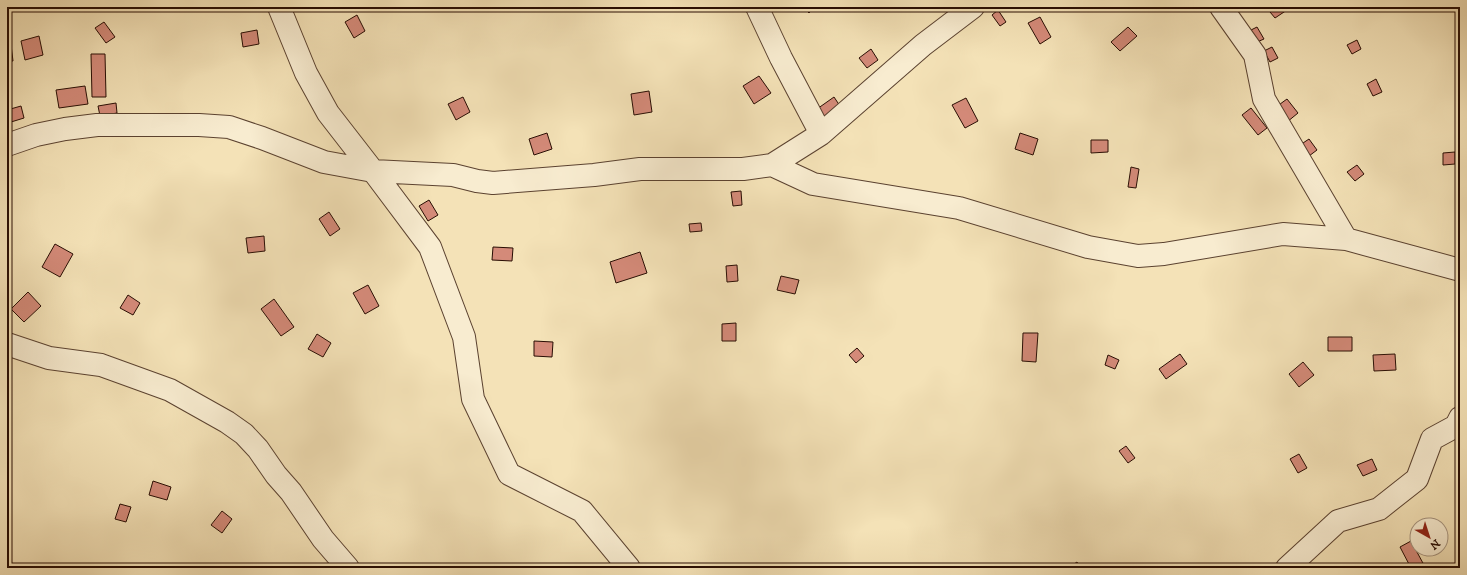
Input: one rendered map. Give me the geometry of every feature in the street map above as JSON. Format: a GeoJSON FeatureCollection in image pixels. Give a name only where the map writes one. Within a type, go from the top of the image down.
{"type":"FeatureCollection","features":[{"type":"Feature","properties":{"kind":"street"},"geometry":{"type":"LineString","coordinates":[[279,7],[306,73],[328,113],[374,171],[430,247],[464,337],[473,399],[509,474],[582,511],[629,568]]}},
{"type":"Feature","properties":{"kind":"street"},"geometry":{"type":"LineString","coordinates":[[757,7],[781,58],[821,134]]}},
{"type":"Feature","properties":{"kind":"street"},"geometry":{"type":"LineString","coordinates":[[7,145],[36,135],[97,124],[199,125],[229,127],[324,162],[374,171],[453,174],[477,181],[493,183],[594,175],[640,169],[743,170],[772,165],[821,134],[923,45],[973,7]]}},
{"type":"Feature","properties":{"kind":"street"},"geometry":{"type":"LineString","coordinates":[[1221,7],[1255,55],[1264,99],[1346,239]]}},
{"type":"Feature","properties":{"kind":"street"},"geometry":{"type":"LineString","coordinates":[[772,165],[813,184],[959,208],[1088,247],[1138,256],[1164,254],[1282,234],[1346,239],[1460,270]]}},
{"type":"Feature","properties":{"kind":"street"},"geometry":{"type":"LineString","coordinates":[[7,344],[49,358],[101,365],[170,390],[227,422],[244,434],[258,450],[276,475],[291,492],[323,539],[348,568]]}},
{"type":"Feature","properties":{"kind":"street"},"geometry":{"type":"LineString","coordinates":[[1287,568],[1338,521],[1379,509],[1417,479],[1432,439],[1456,426],[1460,418]]}},
{"type":"Feature","properties":{"kind":"building"},"geometry":{"type":"Polygon","coordinates":[[[803,7],[814,7],[809,13],[803,7]]]}},
{"type":"Feature","properties":{"kind":"building"},"geometry":{"type":"Polygon","coordinates":[[[1278,7],[1285,7],[1287,10],[1275,18],[1270,12],[1278,7]]]}},
{"type":"Feature","properties":{"kind":"building"},"geometry":{"type":"Polygon","coordinates":[[[998,10],[1006,22],[1000,26],[992,15],[998,10]]]}},
{"type":"Feature","properties":{"kind":"building"},"geometry":{"type":"Polygon","coordinates":[[[357,15],[365,31],[354,38],[345,22],[357,15]]]}},
{"type":"Feature","properties":{"kind":"building"},"geometry":{"type":"Polygon","coordinates":[[[1040,17],[1051,37],[1040,44],[1028,23],[1040,17]]]}},
{"type":"Feature","properties":{"kind":"building"},"geometry":{"type":"Polygon","coordinates":[[[104,22],[115,37],[106,43],[95,28],[104,22]]]}},
{"type":"Feature","properties":{"kind":"building"},"geometry":{"type":"Polygon","coordinates":[[[1128,27],[1137,36],[1120,51],[1111,42],[1128,27]]]}},
{"type":"Feature","properties":{"kind":"building"},"geometry":{"type":"Polygon","coordinates":[[[1257,27],[1264,39],[1257,42],[1251,30],[1257,27]]]}},
{"type":"Feature","properties":{"kind":"building"},"geometry":{"type":"Polygon","coordinates":[[[257,30],[259,44],[243,47],[241,33],[257,30]]]}},
{"type":"Feature","properties":{"kind":"building"},"geometry":{"type":"Polygon","coordinates":[[[39,36],[43,55],[25,60],[21,41],[39,36]]]}},
{"type":"Feature","properties":{"kind":"building"},"geometry":{"type":"Polygon","coordinates":[[[1357,40],[1361,49],[1352,54],[1347,45],[1357,40]]]}},
{"type":"Feature","properties":{"kind":"building"},"geometry":{"type":"Polygon","coordinates":[[[11,45],[13,61],[7,61],[7,46],[11,45]]]}},
{"type":"Feature","properties":{"kind":"building"},"geometry":{"type":"Polygon","coordinates":[[[1272,47],[1278,58],[1270,62],[1264,51],[1272,47]]]}},
{"type":"Feature","properties":{"kind":"building"},"geometry":{"type":"Polygon","coordinates":[[[871,49],[878,60],[867,68],[859,58],[871,49]]]}},
{"type":"Feature","properties":{"kind":"building"},"geometry":{"type":"Polygon","coordinates":[[[91,54],[105,54],[106,97],[92,97],[91,54]]]}},
{"type":"Feature","properties":{"kind":"building"},"geometry":{"type":"Polygon","coordinates":[[[759,76],[771,93],[754,104],[743,86],[759,76]]]}},
{"type":"Feature","properties":{"kind":"building"},"geometry":{"type":"Polygon","coordinates":[[[1376,79],[1382,92],[1373,96],[1367,84],[1376,79]]]}},
{"type":"Feature","properties":{"kind":"building"},"geometry":{"type":"Polygon","coordinates":[[[85,86],[88,104],[59,108],[56,90],[85,86]]]}},
{"type":"Feature","properties":{"kind":"building"},"geometry":{"type":"Polygon","coordinates":[[[649,91],[652,112],[634,115],[631,94],[649,91]]]}},
{"type":"Feature","properties":{"kind":"building"},"geometry":{"type":"Polygon","coordinates":[[[463,97],[470,112],[456,120],[448,104],[463,97]]]}},
{"type":"Feature","properties":{"kind":"building"},"geometry":{"type":"Polygon","coordinates":[[[834,97],[840,106],[823,118],[817,109],[834,97]]]}},
{"type":"Feature","properties":{"kind":"building"},"geometry":{"type":"Polygon","coordinates":[[[966,98],[978,121],[965,128],[952,105],[966,98]]]}},
{"type":"Feature","properties":{"kind":"building"},"geometry":{"type":"Polygon","coordinates":[[[1287,99],[1298,113],[1287,122],[1276,107],[1287,99]]]}},
{"type":"Feature","properties":{"kind":"building"},"geometry":{"type":"Polygon","coordinates":[[[116,103],[117,113],[100,116],[98,106],[116,103]]]}},
{"type":"Feature","properties":{"kind":"building"},"geometry":{"type":"Polygon","coordinates":[[[21,106],[24,118],[11,122],[7,110],[21,106]]]}},
{"type":"Feature","properties":{"kind":"building"},"geometry":{"type":"Polygon","coordinates":[[[1251,108],[1267,128],[1258,135],[1242,115],[1251,108]]]}},
{"type":"Feature","properties":{"kind":"building"},"geometry":{"type":"Polygon","coordinates":[[[547,133],[552,149],[534,155],[529,139],[547,133]]]}},
{"type":"Feature","properties":{"kind":"building"},"geometry":{"type":"Polygon","coordinates":[[[1020,133],[1038,139],[1033,155],[1015,149],[1020,133]]]}},
{"type":"Feature","properties":{"kind":"building"},"geometry":{"type":"Polygon","coordinates":[[[1309,139],[1317,150],[1309,156],[1300,145],[1309,139]]]}},
{"type":"Feature","properties":{"kind":"building"},"geometry":{"type":"Polygon","coordinates":[[[1091,140],[1108,140],[1108,152],[1091,153],[1091,140]]]}},
{"type":"Feature","properties":{"kind":"building"},"geometry":{"type":"Polygon","coordinates":[[[1455,152],[1455,164],[1443,165],[1443,153],[1455,152]]]}},
{"type":"Feature","properties":{"kind":"building"},"geometry":{"type":"Polygon","coordinates":[[[1357,165],[1364,174],[1355,181],[1347,172],[1357,165]]]}},
{"type":"Feature","properties":{"kind":"building"},"geometry":{"type":"Polygon","coordinates":[[[1131,167],[1139,169],[1136,188],[1128,187],[1131,167]]]}},
{"type":"Feature","properties":{"kind":"building"},"geometry":{"type":"Polygon","coordinates":[[[741,191],[742,205],[733,206],[731,192],[741,191]]]}},
{"type":"Feature","properties":{"kind":"building"},"geometry":{"type":"Polygon","coordinates":[[[429,200],[438,215],[428,221],[419,206],[429,200]]]}},
{"type":"Feature","properties":{"kind":"building"},"geometry":{"type":"Polygon","coordinates":[[[329,212],[340,229],[330,236],[319,219],[329,212]]]}},
{"type":"Feature","properties":{"kind":"building"},"geometry":{"type":"Polygon","coordinates":[[[701,223],[702,231],[690,232],[689,224],[701,223]]]}},
{"type":"Feature","properties":{"kind":"building"},"geometry":{"type":"Polygon","coordinates":[[[264,236],[265,251],[248,253],[246,238],[264,236]]]}},
{"type":"Feature","properties":{"kind":"building"},"geometry":{"type":"Polygon","coordinates":[[[55,244],[73,254],[60,277],[42,267],[55,244]]]}},
{"type":"Feature","properties":{"kind":"building"},"geometry":{"type":"Polygon","coordinates":[[[493,247],[513,248],[512,261],[492,260],[493,247]]]}},
{"type":"Feature","properties":{"kind":"building"},"geometry":{"type":"Polygon","coordinates":[[[640,252],[647,273],[616,283],[610,262],[640,252]]]}},
{"type":"Feature","properties":{"kind":"building"},"geometry":{"type":"Polygon","coordinates":[[[737,265],[738,281],[727,282],[726,266],[737,265]]]}},
{"type":"Feature","properties":{"kind":"building"},"geometry":{"type":"Polygon","coordinates":[[[781,276],[799,280],[795,294],[777,290],[781,276]]]}},
{"type":"Feature","properties":{"kind":"building"},"geometry":{"type":"Polygon","coordinates":[[[368,285],[379,306],[365,314],[353,293],[368,285]]]}},
{"type":"Feature","properties":{"kind":"building"},"geometry":{"type":"Polygon","coordinates":[[[28,292],[41,306],[24,322],[11,309],[28,292]]]}},
{"type":"Feature","properties":{"kind":"building"},"geometry":{"type":"Polygon","coordinates":[[[128,295],[140,303],[133,315],[120,308],[128,295]]]}},
{"type":"Feature","properties":{"kind":"building"},"geometry":{"type":"Polygon","coordinates":[[[274,299],[294,327],[281,336],[261,309],[274,299]]]}},
{"type":"Feature","properties":{"kind":"building"},"geometry":{"type":"Polygon","coordinates":[[[736,323],[736,341],[722,341],[722,324],[736,323]]]}},
{"type":"Feature","properties":{"kind":"building"},"geometry":{"type":"Polygon","coordinates":[[[1023,333],[1038,333],[1036,362],[1022,361],[1023,333]]]}},
{"type":"Feature","properties":{"kind":"building"},"geometry":{"type":"Polygon","coordinates":[[[317,334],[331,343],[323,357],[308,349],[317,334]]]}},
{"type":"Feature","properties":{"kind":"building"},"geometry":{"type":"Polygon","coordinates":[[[1328,337],[1352,337],[1352,351],[1328,351],[1328,337]]]}},
{"type":"Feature","properties":{"kind":"building"},"geometry":{"type":"Polygon","coordinates":[[[534,341],[553,342],[552,357],[534,356],[534,341]]]}},
{"type":"Feature","properties":{"kind":"building"},"geometry":{"type":"Polygon","coordinates":[[[857,348],[864,356],[856,363],[849,355],[857,348]]]}},
{"type":"Feature","properties":{"kind":"building"},"geometry":{"type":"Polygon","coordinates":[[[1180,354],[1187,364],[1166,379],[1159,369],[1180,354]]]}},
{"type":"Feature","properties":{"kind":"building"},"geometry":{"type":"Polygon","coordinates":[[[1395,354],[1396,370],[1374,371],[1373,355],[1395,354]]]}},
{"type":"Feature","properties":{"kind":"building"},"geometry":{"type":"Polygon","coordinates":[[[1108,355],[1119,360],[1115,369],[1105,365],[1108,355]]]}},
{"type":"Feature","properties":{"kind":"building"},"geometry":{"type":"Polygon","coordinates":[[[1303,362],[1314,375],[1299,387],[1289,374],[1303,362]]]}},
{"type":"Feature","properties":{"kind":"building"},"geometry":{"type":"Polygon","coordinates":[[[1126,446],[1135,458],[1128,463],[1119,451],[1126,446]]]}},
{"type":"Feature","properties":{"kind":"building"},"geometry":{"type":"Polygon","coordinates":[[[1299,454],[1307,468],[1298,473],[1290,459],[1299,454]]]}},
{"type":"Feature","properties":{"kind":"building"},"geometry":{"type":"Polygon","coordinates":[[[1372,459],[1377,470],[1363,476],[1357,465],[1372,459]]]}},
{"type":"Feature","properties":{"kind":"building"},"geometry":{"type":"Polygon","coordinates":[[[153,481],[171,487],[167,500],[149,495],[153,481]]]}},
{"type":"Feature","properties":{"kind":"building"},"geometry":{"type":"Polygon","coordinates":[[[120,504],[131,507],[126,522],[115,519],[120,504]]]}},
{"type":"Feature","properties":{"kind":"building"},"geometry":{"type":"Polygon","coordinates":[[[222,511],[232,519],[222,533],[211,525],[222,511]]]}},
{"type":"Feature","properties":{"kind":"building"},"geometry":{"type":"Polygon","coordinates":[[[1409,542],[1409,557],[1420,557],[1424,565],[1419,568],[1411,568],[1400,547],[1409,542]]]}},
{"type":"Feature","properties":{"kind":"building"},"geometry":{"type":"Polygon","coordinates":[[[1077,562],[1081,568],[1068,568],[1077,562]]]}}]}
